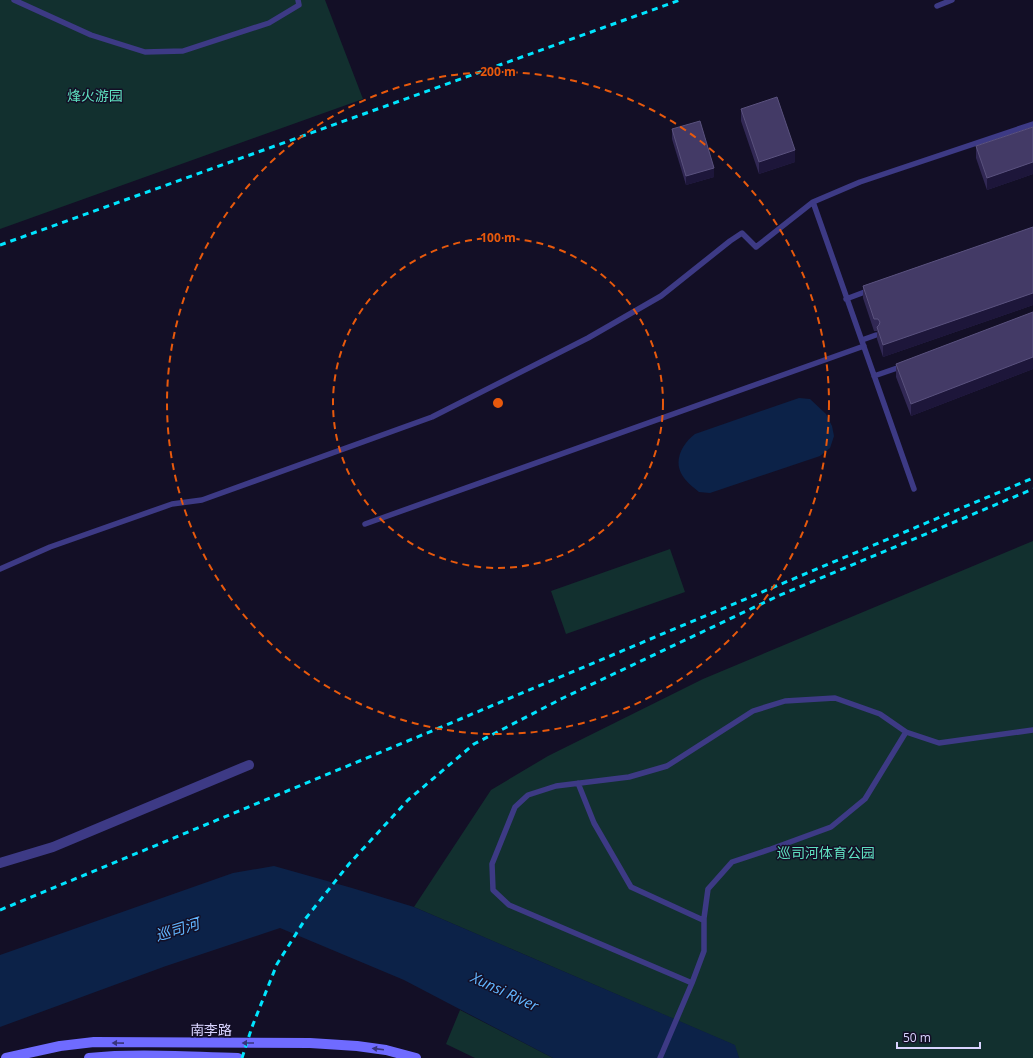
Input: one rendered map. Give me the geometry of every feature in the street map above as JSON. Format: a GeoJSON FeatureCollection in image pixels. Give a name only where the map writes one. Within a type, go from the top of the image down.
{"type":"FeatureCollection","features":[{"type":"Feature","properties":{"kind":"main road","name":"南李路"},"geometry":{"type":"LineString","coordinates":[[6,1058],[60,1046],[94,1042],[310,1043],[357,1046],[386,1050],[416,1058]]}},
{"type":"Feature","properties":{"kind":"main road","name":"南李路"},"geometry":{"type":"LineString","coordinates":[[89,1058],[105,1056],[238,1058]]}},
{"type":"Feature","properties":{"kind":"street"},"geometry":{"type":"LineString","coordinates":[[0,863],[53,847],[249,765]]}},
{"type":"Feature","properties":{"kind":"lane"},"geometry":{"type":"LineString","coordinates":[[14,0],[91,35],[145,52],[183,51],[269,23],[299,5],[298,0]]}},
{"type":"Feature","properties":{"kind":"lane"},"geometry":{"type":"LineString","coordinates":[[937,6],[952,0]]}},
{"type":"Feature","properties":{"kind":"lane"},"geometry":{"type":"LineString","coordinates":[[0,568],[50,547],[165,506],[202,500],[432,417],[588,338],[661,296],[742,233],[756,247],[813,202],[860,182],[1033,124]]}},
{"type":"Feature","properties":{"kind":"lane"},"geometry":{"type":"LineString","coordinates":[[813,202],[914,489]]}},
{"type":"Feature","properties":{"kind":"lane"},"geometry":{"type":"LineString","coordinates":[[846,299],[878,287]]}},
{"type":"Feature","properties":{"kind":"lane"},"geometry":{"type":"LineString","coordinates":[[365,524],[472,487],[862,343],[876,335]]}},
{"type":"Feature","properties":{"kind":"lane"},"geometry":{"type":"LineString","coordinates":[[874,376],[910,363]]}},
{"type":"Feature","properties":{"kind":"lane"},"geometry":{"type":"LineString","coordinates":[[692,983],[509,906],[493,890],[492,864],[515,807],[528,795],[556,786],[629,778],[666,766],[754,711],[785,700],[835,698],[880,714],[906,732],[939,743],[1033,730]]}},
{"type":"Feature","properties":{"kind":"lane"},"geometry":{"type":"LineString","coordinates":[[660,1058],[704,951],[704,920],[708,888],[732,862],[830,828],[865,799],[906,732]]}},
{"type":"Feature","properties":{"kind":"lane"},"geometry":{"type":"LineString","coordinates":[[578,783],[594,823],[631,887],[704,920]]}},
{"type":"Feature","properties":{"kind":"green space","name":"烽火游园"},"geometry":{"type":"Polygon","coordinates":[[[0,0],[325,0],[363,99],[0,229],[0,0]]]}},
{"type":"Feature","properties":{"kind":"green space","name":"巡司河体育公园"},"geometry":{"type":"Polygon","coordinates":[[[1033,541],[1033,1058],[739,1058],[734,1045],[414,907],[491,790],[548,756],[703,679],[1033,541]]]}},
{"type":"Feature","properties":{"kind":"green space"},"geometry":{"type":"Polygon","coordinates":[[[670,549],[685,592],[566,634],[551,591],[670,549]]]}},
{"type":"Feature","properties":{"kind":"green space"},"geometry":{"type":"Polygon","coordinates":[[[460,1010],[553,1058],[475,1058],[446,1044],[460,1010]]]}},
{"type":"Feature","properties":{"kind":"water"},"geometry":{"type":"Polygon","coordinates":[[[799,398],[810,399],[826,414],[832,426],[834,436],[830,448],[820,456],[710,493],[699,492],[689,484],[681,473],[679,468],[679,457],[683,447],[695,434],[799,398]]]}},
{"type":"Feature","properties":{"kind":"water"},"geometry":{"type":"Polygon","coordinates":[[[274,866],[414,907],[735,1045],[739,1058],[553,1058],[404,980],[280,928],[166,966],[0,1027],[0,955],[233,873],[274,866]]]}},
{"type":"Feature","properties":{"kind":"building"},"geometry":{"type":"Polygon","coordinates":[[[777,97],[795,150],[759,162],[741,109],[777,97]]]}},
{"type":"Feature","properties":{"kind":"building"},"geometry":{"type":"Polygon","coordinates":[[[700,121],[714,168],[686,176],[672,129],[700,121]]]}},
{"type":"Feature","properties":{"kind":"building"},"geometry":{"type":"Polygon","coordinates":[[[1033,127],[1033,162],[987,178],[976,146],[1033,127]]]}},
{"type":"Feature","properties":{"kind":"building"},"geometry":{"type":"Polygon","coordinates":[[[1033,227],[1033,293],[883,345],[877,327],[880,322],[878,319],[874,319],[863,286],[1033,227]]]}},
{"type":"Feature","properties":{"kind":"building"},"geometry":{"type":"Polygon","coordinates":[[[1033,312],[1033,357],[911,404],[896,364],[1033,312]]]}},
{"type":"Feature","properties":{"kind":"railway"},"geometry":{"type":"LineString","coordinates":[[0,245],[680,0]]}},
{"type":"Feature","properties":{"kind":"railway"},"geometry":{"type":"LineString","coordinates":[[0,910],[439,728],[1033,478]]}},
{"type":"Feature","properties":{"kind":"railway"},"geometry":{"type":"LineString","coordinates":[[242,1058],[252,1027],[277,964],[306,918],[349,864],[408,800],[474,744],[563,698],[778,596],[1033,489]]}},
{"type":"Feature","properties":{"kind":"water label","name":"巡司河"},"geometry":{"type":"Point","coordinates":[177,929]}},
{"type":"Feature","properties":{"kind":"water label","name":"Xunsi River"},"geometry":{"type":"Point","coordinates":[505,991]}}]}
